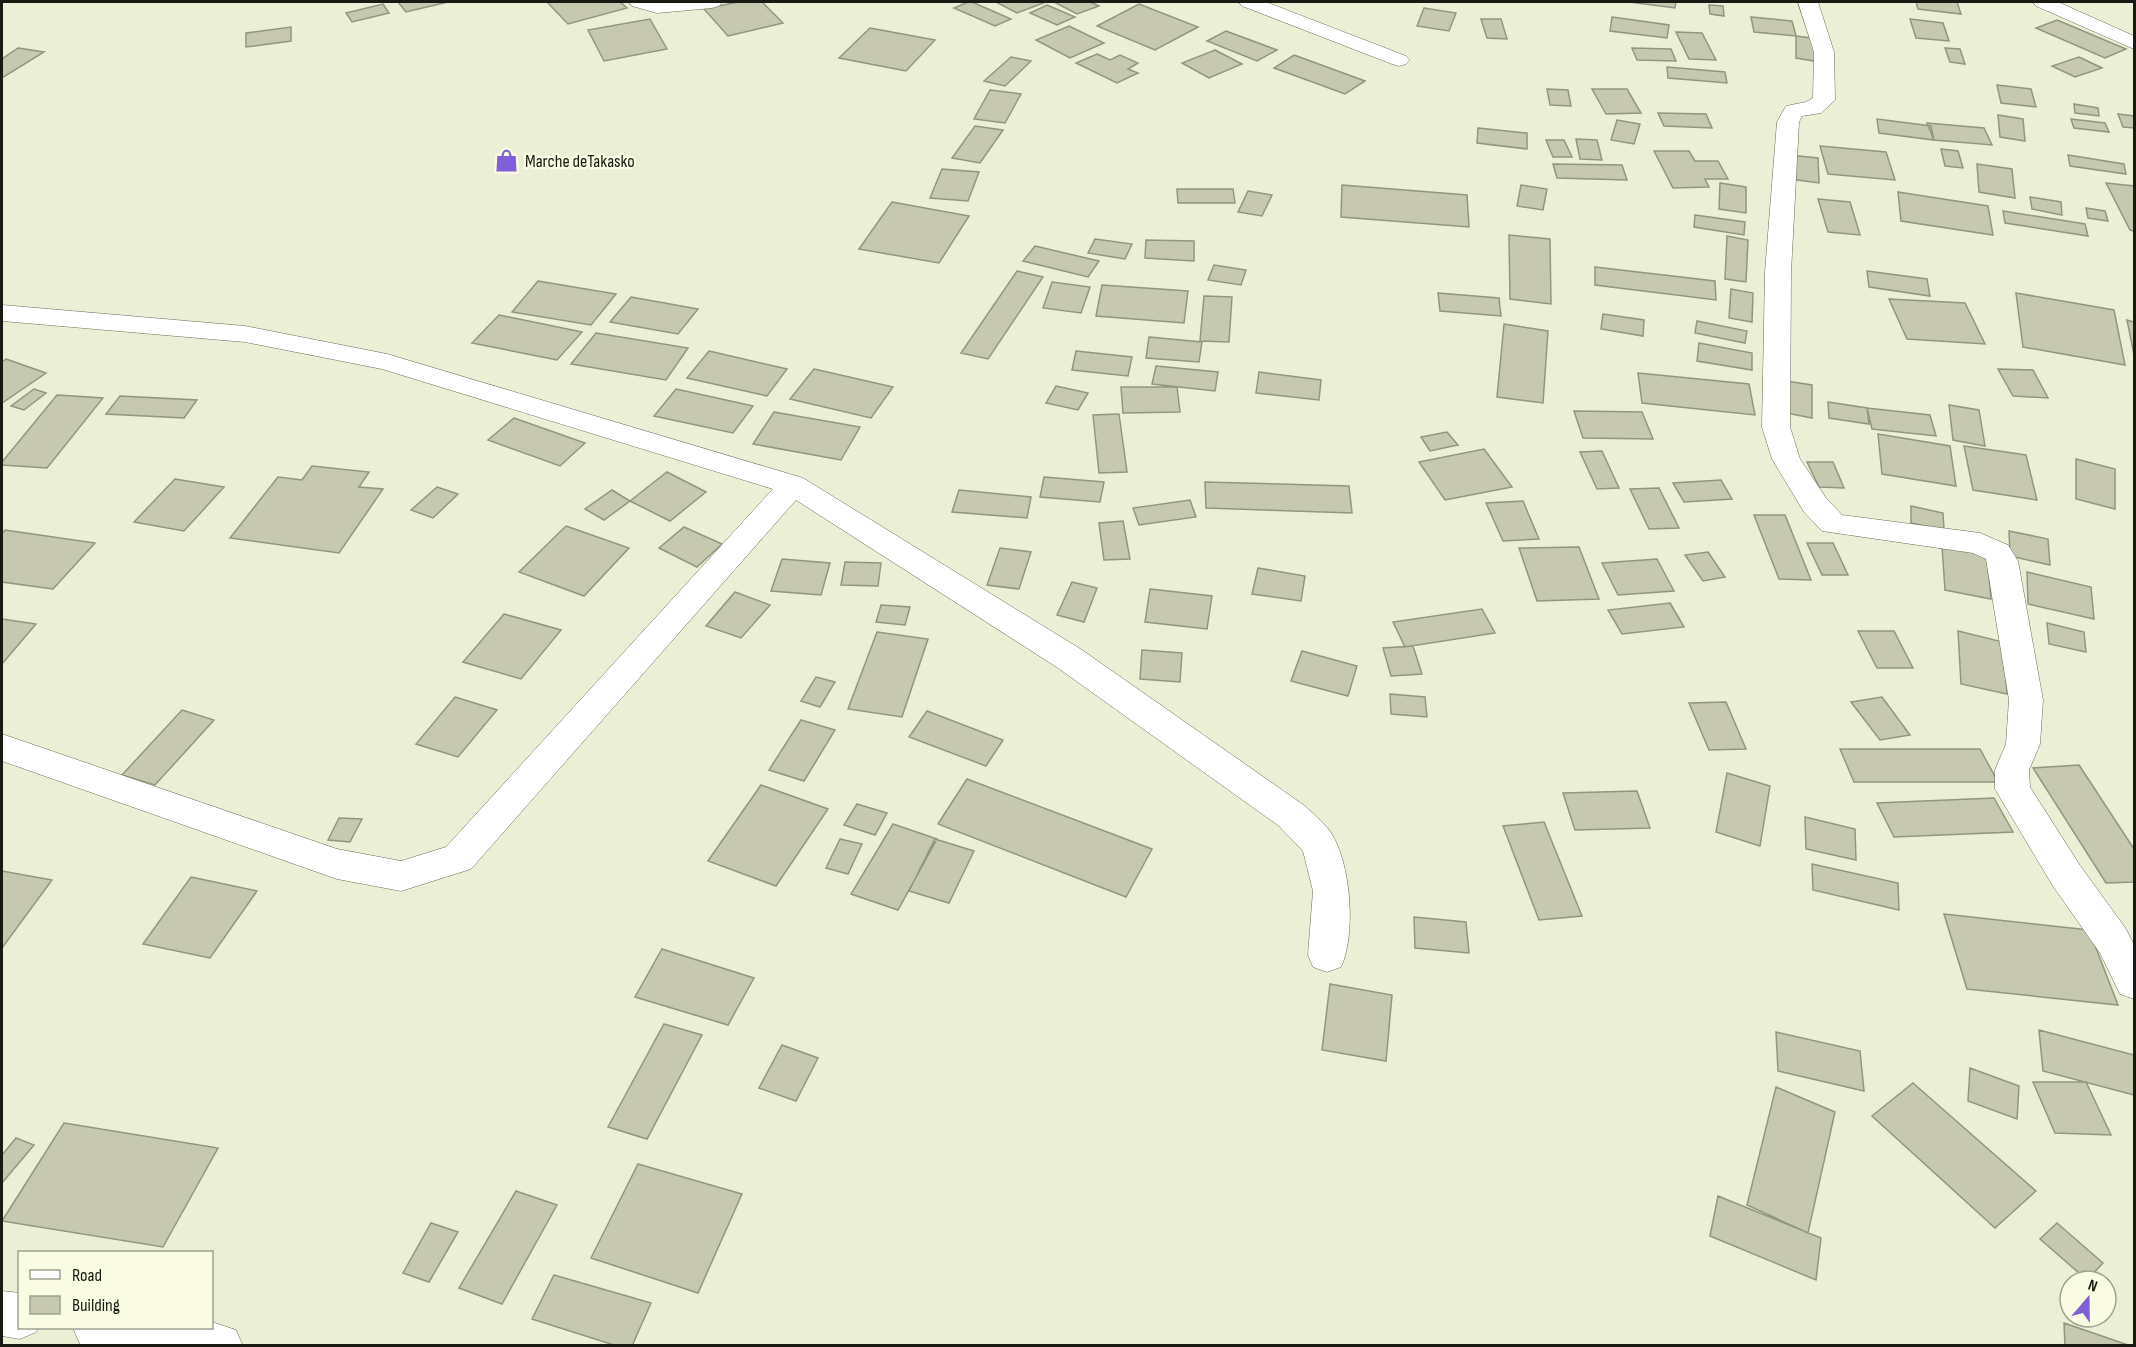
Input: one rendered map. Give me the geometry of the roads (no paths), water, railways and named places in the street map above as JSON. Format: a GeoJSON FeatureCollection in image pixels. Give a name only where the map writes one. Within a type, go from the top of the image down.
{"type":"FeatureCollection","features":[{"type":"Feature","properties":{"kind":"street"},"geometry":{"type":"LineString","coordinates":[[639,2],[657,7],[712,2]]}},
{"type":"Feature","properties":{"kind":"street"},"geometry":{"type":"LineString","coordinates":[[1249,2],[1398,60]]}},
{"type":"Feature","properties":{"kind":"street"},"geometry":{"type":"LineString","coordinates":[[1808,2],[1824,52],[1825,90],[1824,100],[1813,108],[1794,111],[1788,122],[1778,272],[1776,427],[1786,459],[1815,506],[1833,524],[1980,543],[1997,552],[2003,561],[2026,700],[2023,744],[2012,770],[2013,789],[2066,874],[2114,941],[2134,982]]}},
{"type":"Feature","properties":{"kind":"street"},"geometry":{"type":"LineString","coordinates":[[2043,2],[2134,43]]}},
{"type":"Feature","properties":{"kind":"street"},"geometry":{"type":"LineString","coordinates":[[2,313],[245,334],[387,362],[793,485],[1070,659],[1292,816],[1319,844],[1332,891],[1327,955]]}},
{"type":"Feature","properties":{"kind":"street"},"geometry":{"type":"LineString","coordinates":[[2,747],[338,864],[401,876],[458,858],[793,485]]}},
{"type":"Feature","properties":{"kind":"street"},"geometry":{"type":"LineString","coordinates":[[2,1314],[18,1316]]}},
{"type":"Feature","properties":{"kind":"street"},"geometry":{"type":"LineString","coordinates":[[103,1329],[220,1346]]}},
{"type":"Feature","properties":{"kind":"place","name":"Marche deTakasko"},"geometry":{"type":"Point","coordinates":[507,161]}}]}
